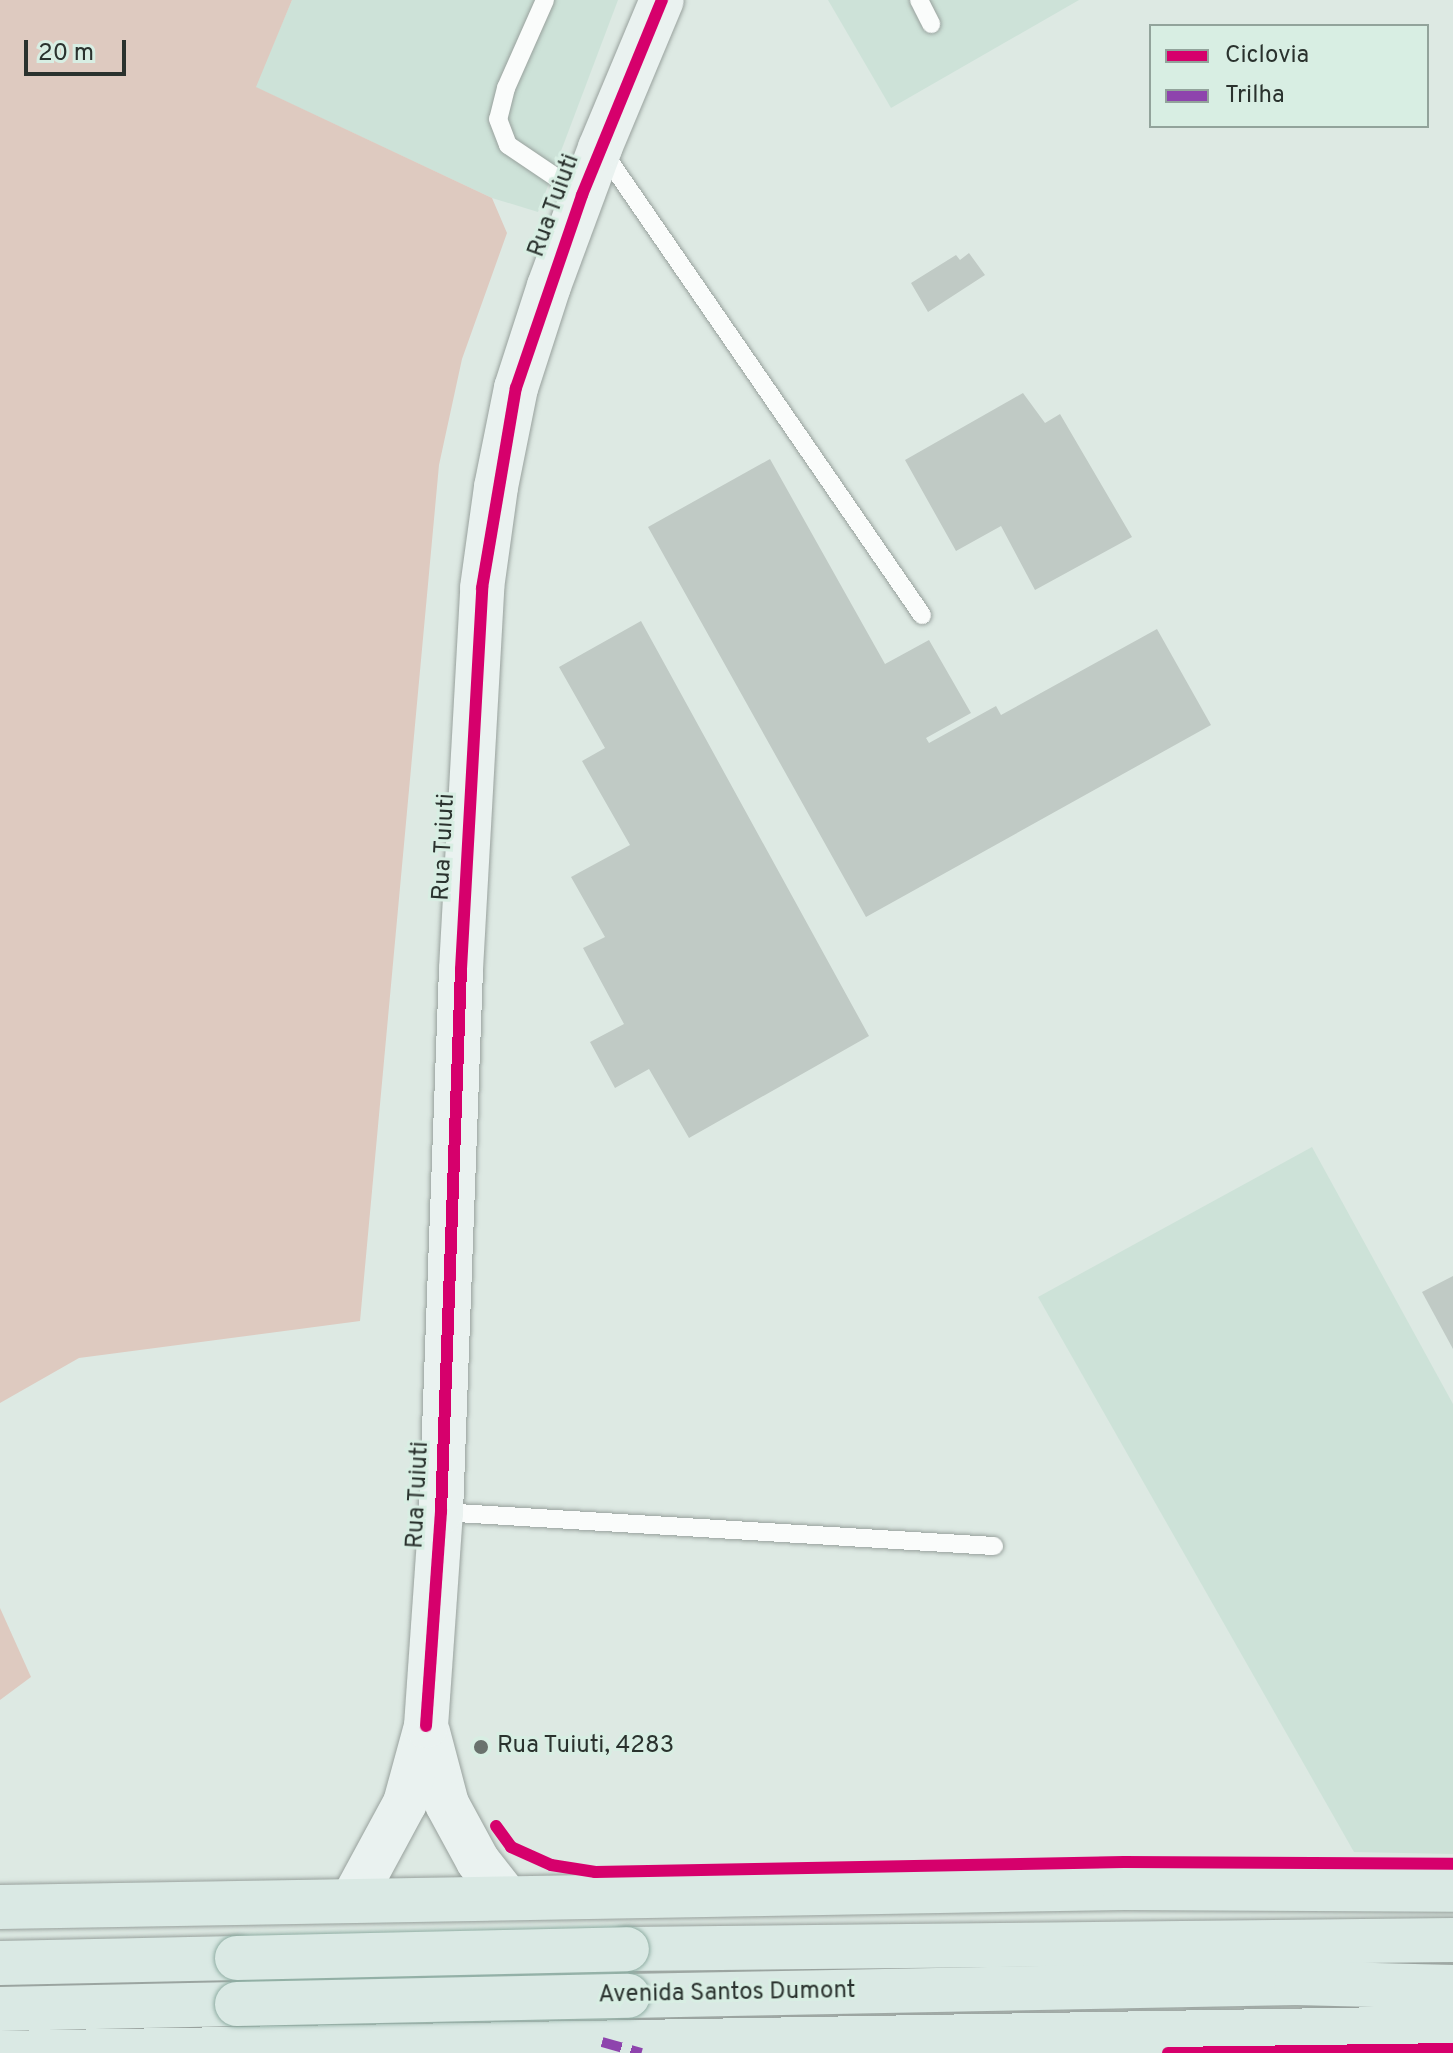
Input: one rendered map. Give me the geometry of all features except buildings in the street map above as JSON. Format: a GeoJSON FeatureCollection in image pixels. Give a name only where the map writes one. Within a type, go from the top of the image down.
{"type":"FeatureCollection","features":[{"type":"Feature","properties":{"kind":"main road","name":"Rua Tuiuti"},"geometry":{"type":"LineString","coordinates":[[369,2049],[336,1994],[330,1969],[329,1944],[338,1920],[352,1901],[405,1803],[426,1726],[441,1512],[461,969],[482,588],[496,487],[516,388],[582,195],[662,0]]}},
{"type":"Feature","properties":{"kind":"main road","name":"Rua Tuiuti"},"geometry":{"type":"LineString","coordinates":[[426,1726],[447,1804],[478,1861],[507,1898],[528,1937],[532,1962],[530,1986],[499,2049]]}},
{"type":"Feature","properties":{"kind":"main road"},"geometry":{"type":"LineString","coordinates":[[0,1907],[1124,1888],[1453,1890]]}},
{"type":"Feature","properties":{"kind":"main road","name":"Avenida Santos Dumont"},"geometry":{"type":"LineString","coordinates":[[0,1963],[627,1949],[1453,1940]]}},
{"type":"Feature","properties":{"kind":"main road","name":"Avenida Santos Dumont"},"geometry":{"type":"LineString","coordinates":[[0,2009],[1296,1983],[1453,1987]]}},
{"type":"Feature","properties":{"kind":"main road"},"geometry":{"type":"LineString","coordinates":[[0,2053],[558,2048],[1453,2028]]}},
{"type":"Feature","properties":{"kind":"lane"},"geometry":{"type":"LineString","coordinates":[[545,0],[506,88],[498,119],[508,145],[582,195]]}},
{"type":"Feature","properties":{"kind":"lane"},"geometry":{"type":"LineString","coordinates":[[919,0],[931,24]]}},
{"type":"Feature","properties":{"kind":"lane"},"geometry":{"type":"LineString","coordinates":[[600,148],[922,615]]}},
{"type":"Feature","properties":{"kind":"lane"},"geometry":{"type":"LineString","coordinates":[[441,1512],[994,1546]]}},
{"type":"Feature","properties":{"kind":"shaded area"},"geometry":{"type":"Polygon","coordinates":[[[0,0],[292,0],[256,87],[492,198],[507,233],[462,359],[439,465],[360,1321],[79,1358],[0,1403],[0,0]]]}},
{"type":"Feature","properties":{"kind":"shaded area"},"geometry":{"type":"Polygon","coordinates":[[[292,0],[618,0],[538,212],[492,198],[255,87],[292,0]]]}},
{"type":"Feature","properties":{"kind":"shaded area"},"geometry":{"type":"Polygon","coordinates":[[[828,0],[1079,0],[891,108],[828,0]]]}},
{"type":"Feature","properties":{"kind":"shaded area"},"geometry":{"type":"Polygon","coordinates":[[[1312,1147],[1453,1404],[1453,1854],[1354,1852],[1038,1297],[1312,1147]]]}},
{"type":"Feature","properties":{"kind":"shaded area"},"geometry":{"type":"Polygon","coordinates":[[[0,1608],[31,1677],[0,1700],[0,1608]]]}},
{"type":"Feature","properties":{"kind":"marked path"},"geometry":{"type":"LineString","coordinates":[[602,2042],[641,2053]]}},
{"type":"Feature","properties":{"kind":"cycle path"},"geometry":{"type":"LineString","coordinates":[[426,1726],[441,1512],[461,969],[482,588],[516,388],[582,195],[662,0]]}},
{"type":"Feature","properties":{"kind":"cycle path"},"geometry":{"type":"LineString","coordinates":[[496,1826],[511,1847],[551,1865],[595,1872],[1124,1862],[1453,1864]]}},
{"type":"Feature","properties":{"kind":"cycle path"},"geometry":{"type":"LineString","coordinates":[[1168,2053],[1453,2049]]}},
{"type":"Feature","properties":{"kind":"place","name":"Rua Tuiuti, 4283"},"geometry":{"type":"Point","coordinates":[481,1747]}}]}
